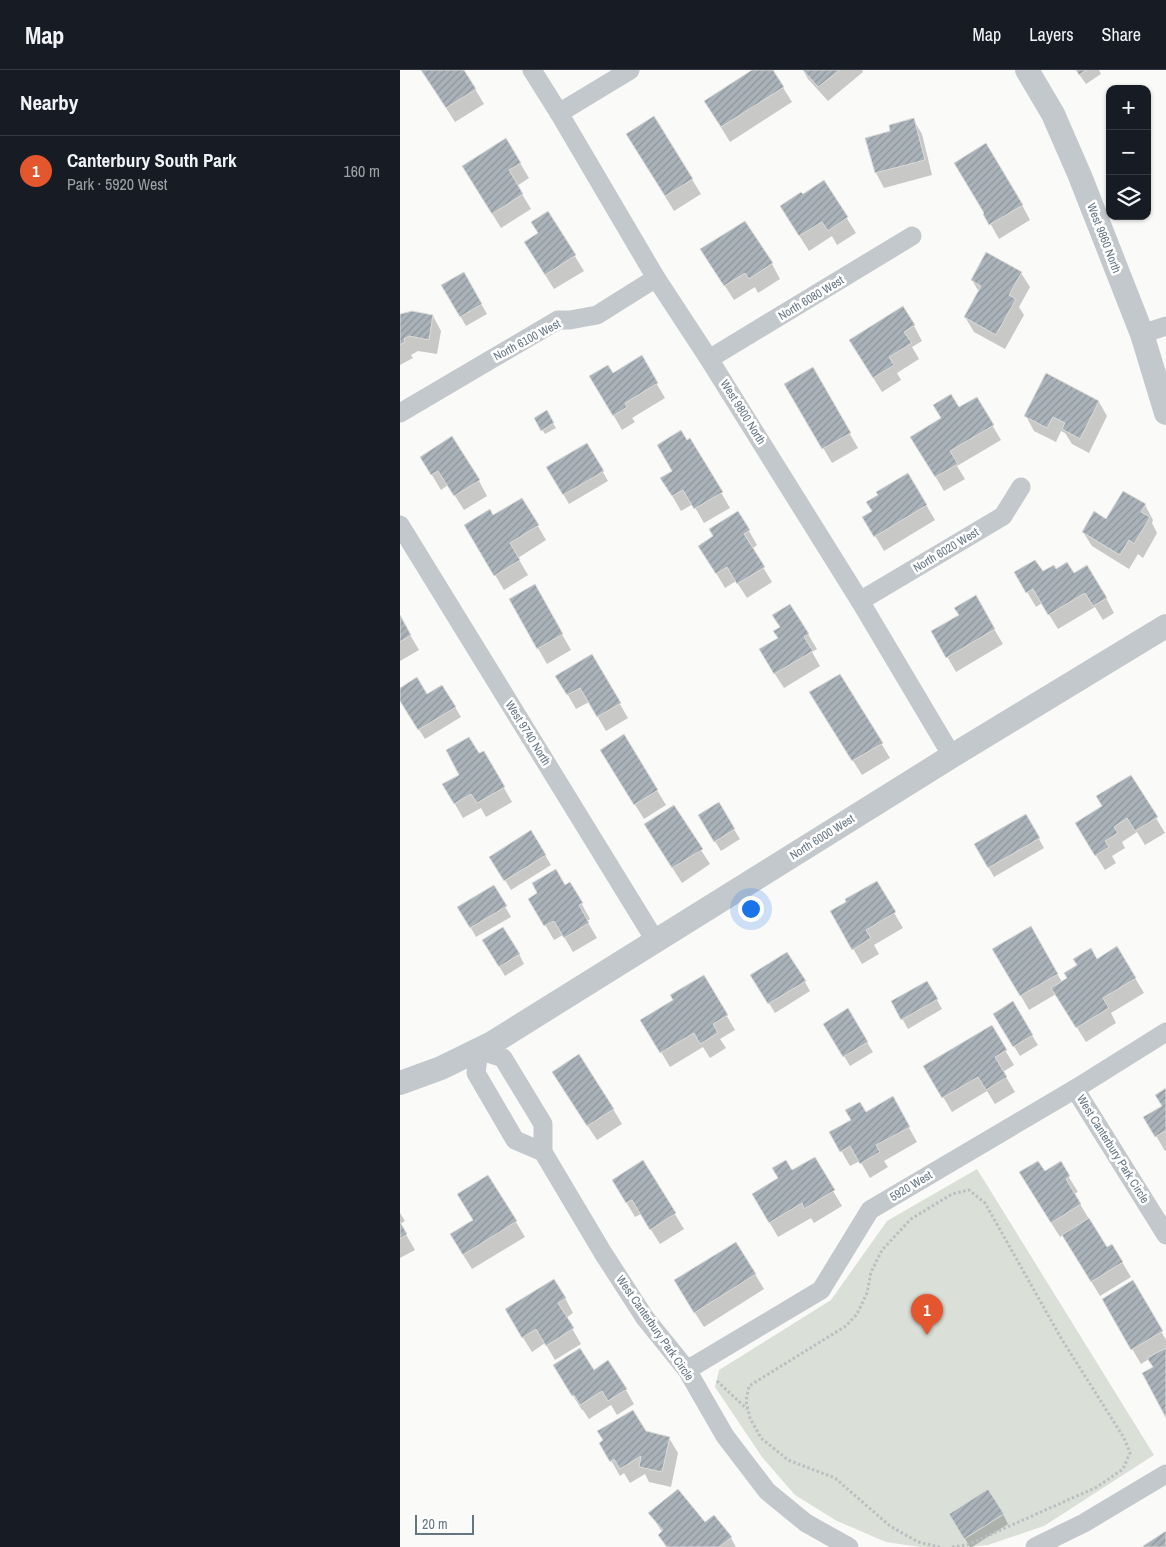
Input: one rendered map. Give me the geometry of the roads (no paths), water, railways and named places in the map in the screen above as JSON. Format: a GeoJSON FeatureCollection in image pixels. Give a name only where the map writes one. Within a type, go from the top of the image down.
{"type":"FeatureCollection","features":[{"type":"Feature","properties":{"kind":"street","name":"West 9800 North"},"geometry":{"type":"LineString","coordinates":[[532,70],[656,278],[860,600],[952,756]]}},
{"type":"Feature","properties":{"kind":"street"},"geometry":{"type":"LineString","coordinates":[[559,113],[630,70]]}},
{"type":"Feature","properties":{"kind":"street","name":"West 9860 North"},"geometry":{"type":"LineString","coordinates":[[1027,70],[1057,122],[1080,176],[1142,334],[1166,413]]}},
{"type":"Feature","properties":{"kind":"street","name":"North 6080 West"},"geometry":{"type":"LineString","coordinates":[[709,359],[912,236]]}},
{"type":"Feature","properties":{"kind":"street","name":"North 6100 West"},"geometry":{"type":"LineString","coordinates":[[400,413],[558,320],[570,320],[597,314],[656,278]]}},
{"type":"Feature","properties":{"kind":"street"},"geometry":{"type":"LineString","coordinates":[[1142,334],[1166,326]]}},
{"type":"Feature","properties":{"kind":"street","name":"North 6020 West"},"geometry":{"type":"LineString","coordinates":[[860,600],[1003,516],[1021,488]]}},
{"type":"Feature","properties":{"kind":"street","name":"West 9740 North"},"geometry":{"type":"LineString","coordinates":[[400,525],[656,940]]}},
{"type":"Feature","properties":{"kind":"street","name":"North 6000 West"},"geometry":{"type":"LineString","coordinates":[[400,1083],[441,1068],[479,1050],[952,756],[1166,626]]}},
{"type":"Feature","properties":{"kind":"street","name":"5920 West"},"geometry":{"type":"LineString","coordinates":[[687,1370],[821,1290],[870,1210],[1075,1089],[1166,1032]]}},
{"type":"Feature","properties":{"kind":"street"},"geometry":{"type":"LineString","coordinates":[[479,1050],[503,1058],[543,1124],[543,1152],[516,1140],[476,1073],[479,1050]]}},
{"type":"Feature","properties":{"kind":"street","name":"West Canterbury Park Circle"},"geometry":{"type":"LineString","coordinates":[[1075,1089],[1166,1235]]}},
{"type":"Feature","properties":{"kind":"street","name":"West Canterbury Park Circle"},"geometry":{"type":"LineString","coordinates":[[543,1152],[603,1253],[645,1318],[687,1370],[725,1436],[767,1491],[806,1523],[849,1547]]}},
{"type":"Feature","properties":{"kind":"street"},"geometry":{"type":"LineString","coordinates":[[1035,1547],[1084,1523],[1166,1474]]}},
{"type":"Feature","properties":{"kind":"place","name":"Canterbury South Park"},"geometry":{"type":"Point","coordinates":[927,1335]}}]}
